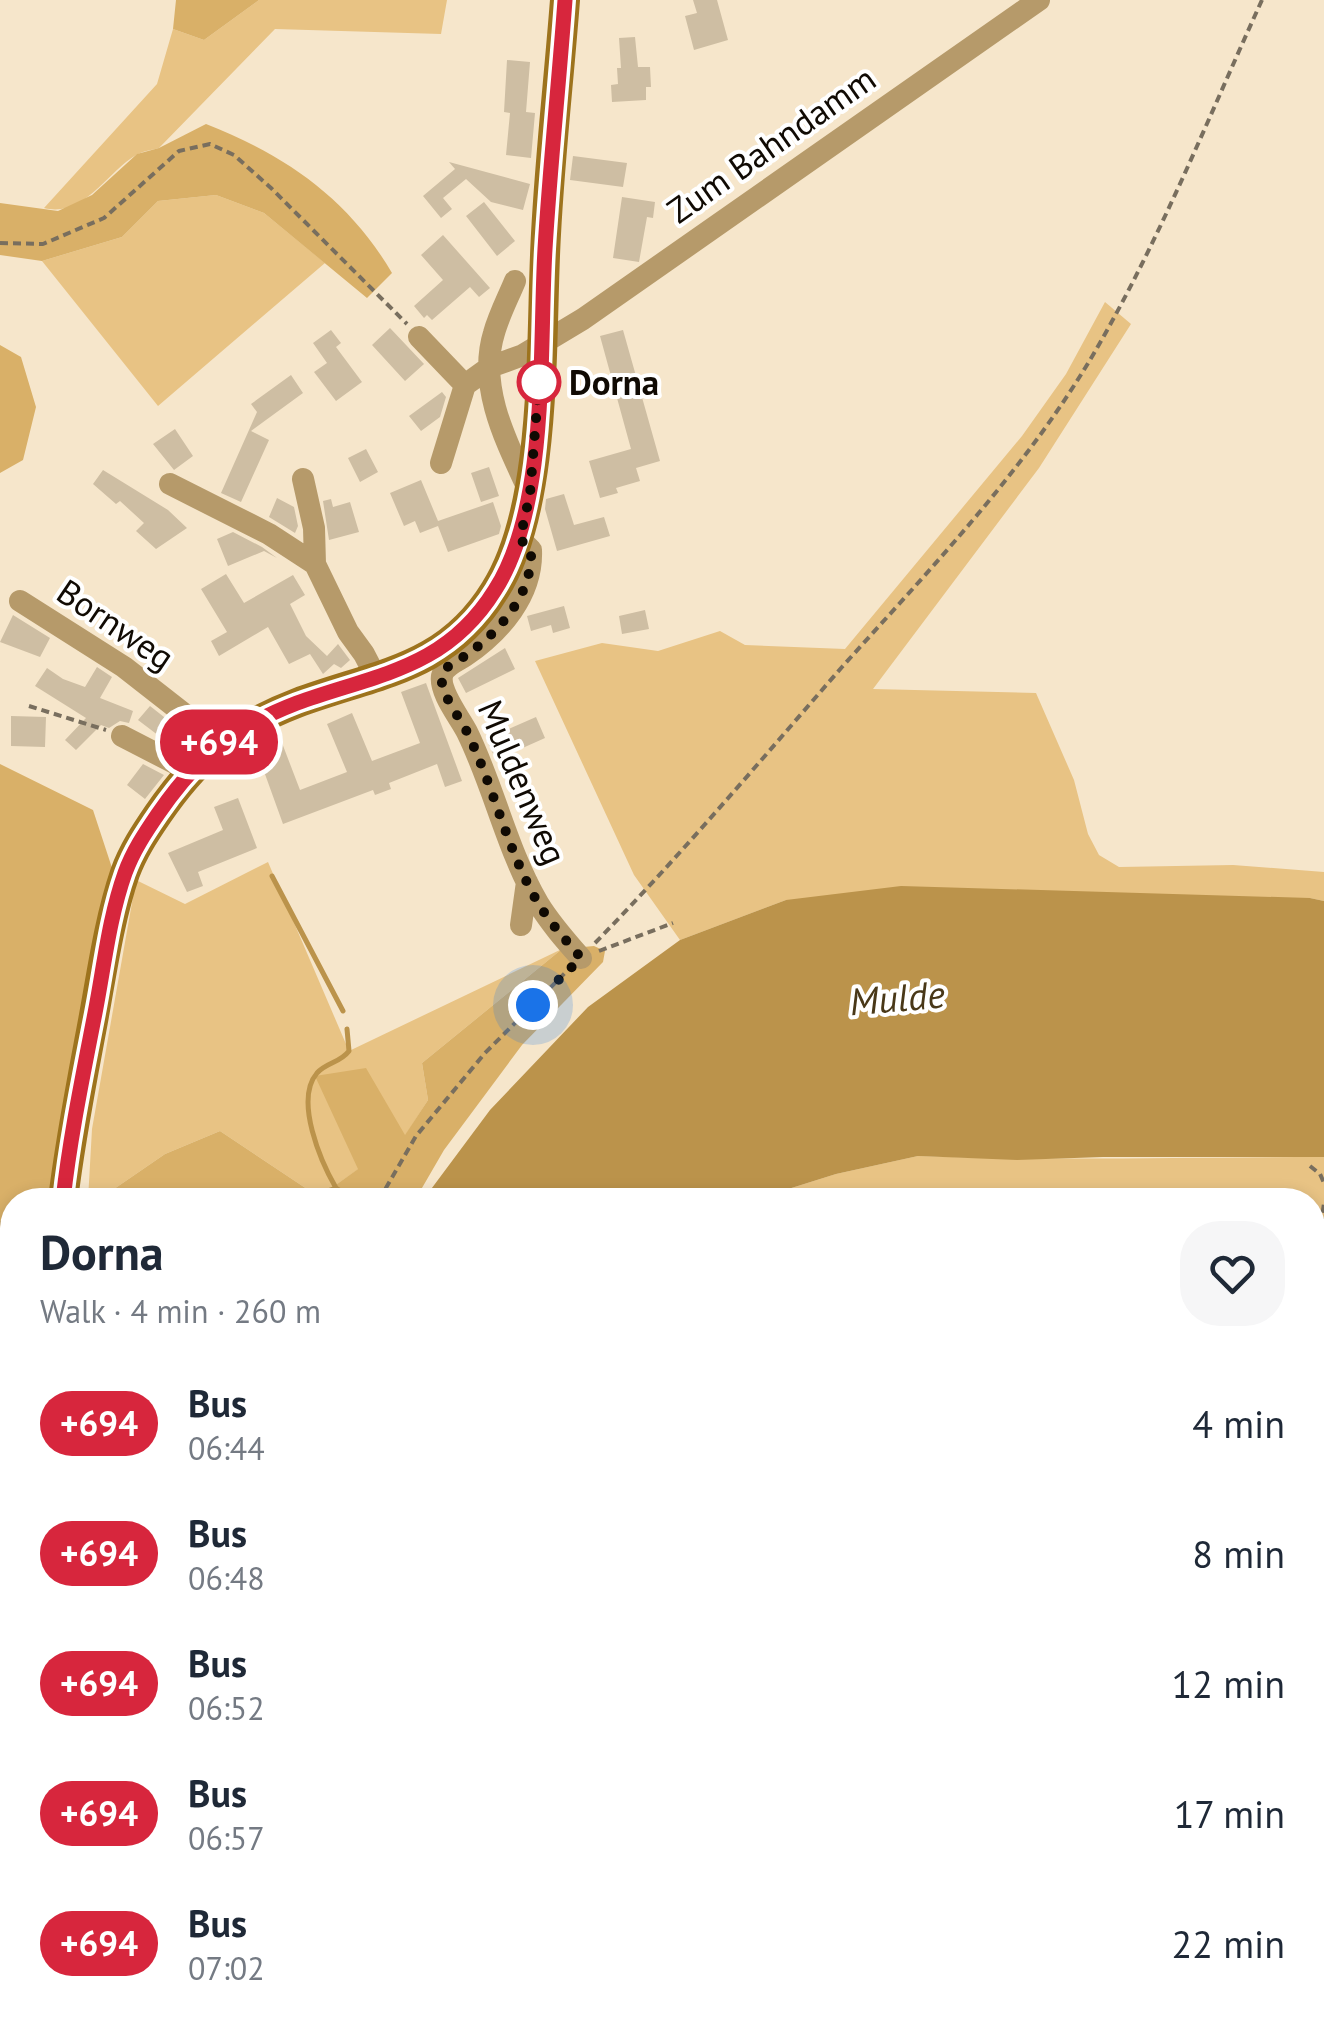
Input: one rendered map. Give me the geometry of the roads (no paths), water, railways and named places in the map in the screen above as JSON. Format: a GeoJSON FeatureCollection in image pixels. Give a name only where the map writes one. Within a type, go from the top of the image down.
{"type":"FeatureCollection","features":[{"type":"Feature","properties":{"kind":"main road"},"geometry":{"type":"LineString","coordinates":[[65,1188],[104,960],[117,900],[136,847],[190,771],[220,742],[262,717],[430,657],[464,631],[496,589],[520,539],[530,494],[564,0]]}},
{"type":"Feature","properties":{"kind":"street","name":"Zum Bahndamm"},"geometry":{"type":"LineString","coordinates":[[465,385],[490,366],[523,355],[583,319],[1040,0]]}},
{"type":"Feature","properties":{"kind":"street"},"geometry":{"type":"LineString","coordinates":[[515,281],[494,334],[492,395],[500,428],[530,494]]}},
{"type":"Feature","properties":{"kind":"street"},"geometry":{"type":"LineString","coordinates":[[419,337],[465,385],[441,463]]}},
{"type":"Feature","properties":{"kind":"street"},"geometry":{"type":"LineString","coordinates":[[303,479],[314,528],[316,564],[348,632],[377,679]]}},
{"type":"Feature","properties":{"kind":"street"},"geometry":{"type":"LineString","coordinates":[[170,484],[269,534],[316,564]]}},
{"type":"Feature","properties":{"kind":"street","name":"Muldenweg"},"geometry":{"type":"LineString","coordinates":[[520,539],[531,550],[532,565],[510,614],[483,642],[447,668],[442,676],[444,690],[478,756],[527,882],[552,924],[581,958]]}},
{"type":"Feature","properties":{"kind":"street","name":"Bornweg"},"geometry":{"type":"LineString","coordinates":[[20,601],[124,667],[220,742]]}},
{"type":"Feature","properties":{"kind":"street"},"geometry":{"type":"LineString","coordinates":[[122,736],[190,771]]}},
{"type":"Feature","properties":{"kind":"street"},"geometry":{"type":"LineString","coordinates":[[521,925],[527,882]]}},
{"type":"Feature","properties":{"kind":"water","name":"Mulde"},"geometry":{"type":"Polygon","coordinates":[[[901,886],[1324,901],[1324,1157],[1017,1160],[918,1156],[791,1188],[432,1188],[490,1110],[588,1007],[680,940],[786,900],[901,886]]]}},
{"type":"Feature","properties":{"kind":"waterway"},"geometry":{"type":"LineString","coordinates":[[272,876],[343,1011]]}},
{"type":"Feature","properties":{"kind":"waterway"},"geometry":{"type":"LineString","coordinates":[[336,1188],[317,1147],[308,1099],[317,1073],[349,1051],[347,1029]]}},
{"type":"Feature","properties":{"kind":"place","name":"Dorna"},"geometry":{"type":"Point","coordinates":[539,382]}}]}
